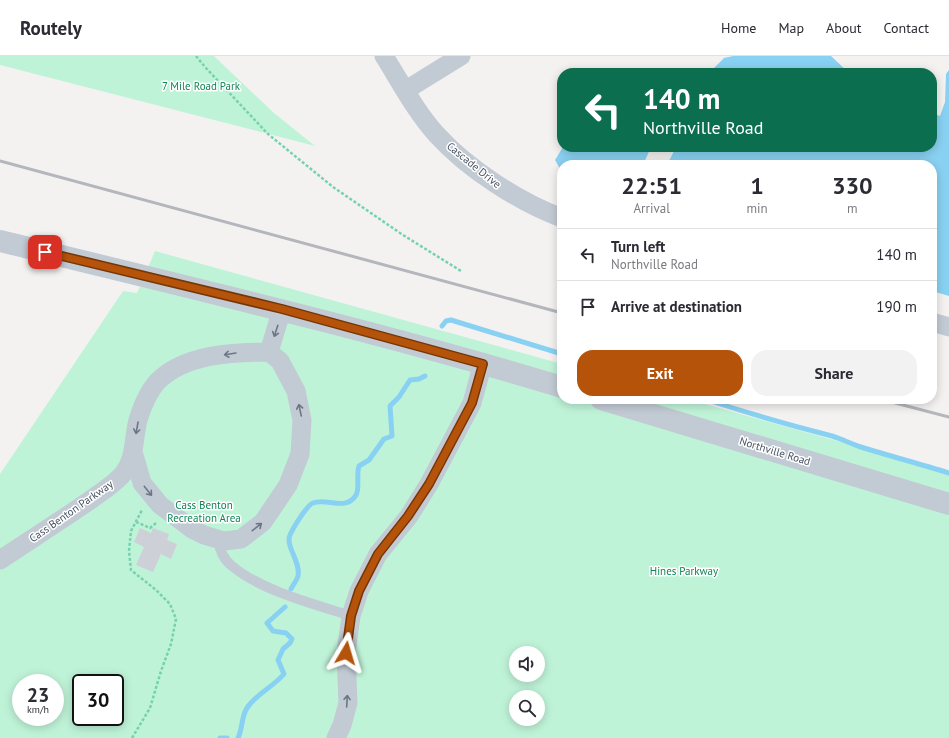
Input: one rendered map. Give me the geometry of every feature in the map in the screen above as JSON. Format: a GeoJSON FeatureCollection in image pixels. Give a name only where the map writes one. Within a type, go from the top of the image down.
{"type":"FeatureCollection","features":[{"type":"Feature","properties":{"kind":"street","name":"Cascade Drive"},"geometry":{"type":"LineString","coordinates":[[384,56],[421,114],[438,136],[469,163],[505,190],[546,212],[557,216]]}},
{"type":"Feature","properties":{"kind":"street"},"geometry":{"type":"LineString","coordinates":[[406,90],[461,56]]}},
{"type":"Feature","properties":{"kind":"street"},"geometry":{"type":"LineString","coordinates":[[0,241],[282,309],[557,386]]}},
{"type":"Feature","properties":{"kind":"street"},"geometry":{"type":"LineString","coordinates":[[134,455],[142,483],[160,505],[192,529],[224,541],[241,539],[263,522],[288,485],[300,454],[302,420],[296,391],[280,361],[269,352],[282,309]]}},
{"type":"Feature","properties":{"kind":"street"},"geometry":{"type":"LineString","coordinates":[[937,323],[949,327]]}},
{"type":"Feature","properties":{"kind":"street","name":"Cass Benton Parkway"},"geometry":{"type":"LineString","coordinates":[[0,560],[107,488],[122,475],[134,455],[138,421],[143,405],[157,382],[169,373],[184,365],[222,355],[269,352]]}},
{"type":"Feature","properties":{"kind":"street"},"geometry":{"type":"LineString","coordinates":[[336,738],[342,725],[348,703],[346,653],[351,616],[359,591],[374,561],[408,516],[429,484],[472,403],[483,364]]}},
{"type":"Feature","properties":{"kind":"street","name":"Northville Road"},"geometry":{"type":"LineString","coordinates":[[618,404],[949,504]]}},
{"type":"Feature","properties":{"kind":"lane"},"geometry":{"type":"LineString","coordinates":[[218,540],[219,549],[231,566],[250,578],[302,600],[351,616]]}},
{"type":"Feature","properties":{"kind":"path"},"geometry":{"type":"LineString","coordinates":[[196,56],[205,68],[268,134],[332,187],[461,271]]}},
{"type":"Feature","properties":{"kind":"path"},"geometry":{"type":"LineString","coordinates":[[133,738],[150,708],[160,671],[171,644],[176,619],[170,604],[156,590],[131,570],[131,531],[151,494]]}},
{"type":"Feature","properties":{"kind":"path"},"geometry":{"type":"LineString","coordinates":[[136,522],[150,528],[155,523],[162,525]]}},
{"type":"Feature","properties":{"kind":"green space","name":"7 Mile Road Park"},"geometry":{"type":"Polygon","coordinates":[[[0,56],[214,56],[274,113],[315,146],[0,65],[0,56]]]}},
{"type":"Feature","properties":{"kind":"green space"},"geometry":{"type":"Polygon","coordinates":[[[155,251],[557,363],[557,404],[705,404],[949,472],[949,738],[0,738],[0,474],[123,291],[137,293],[155,251]]]}},
{"type":"Feature","properties":{"kind":"water"},"geometry":{"type":"Polygon","coordinates":[[[733,56],[831,56],[844,68],[714,68],[724,58],[733,56]]]}},
{"type":"Feature","properties":{"kind":"water"},"geometry":{"type":"Polygon","coordinates":[[[949,70],[949,296],[937,292],[937,160],[670,160],[674,152],[937,152],[937,115],[940,116],[945,102],[946,74],[949,70]]]}},
{"type":"Feature","properties":{"kind":"water"},"geometry":{"type":"Polygon","coordinates":[[[560,152],[649,152],[645,160],[557,160],[557,163],[555,160],[560,152]]]}},
{"type":"Feature","properties":{"kind":"building"},"geometry":{"type":"Polygon","coordinates":[[[140,528],[151,533],[153,528],[169,534],[167,540],[177,544],[171,559],[161,554],[153,572],[136,565],[144,547],[134,542],[140,528]]]}},
{"type":"Feature","properties":{"kind":"waterway"},"geometry":{"type":"LineString","coordinates":[[442,326],[446,321],[451,320],[557,352]]}},
{"type":"Feature","properties":{"kind":"waterway"},"geometry":{"type":"LineString","coordinates":[[291,589],[298,576],[298,571],[289,539],[297,522],[307,508],[313,503],[347,503],[352,500],[357,492],[359,466],[369,460],[384,439],[392,436],[390,406],[399,397],[410,380],[419,379],[425,376]]}},
{"type":"Feature","properties":{"kind":"waterway"},"geometry":{"type":"LineString","coordinates":[[721,404],[768,419],[832,436],[861,447],[949,473]]}},
{"type":"Feature","properties":{"kind":"waterway"},"geometry":{"type":"LineString","coordinates":[[238,738],[247,708],[255,699],[284,674],[278,660],[283,649],[292,639],[286,633],[273,631],[267,623],[285,607]]}},
{"type":"Feature","properties":{"kind":"waterway"},"geometry":{"type":"LineString","coordinates":[[220,738],[227,738]]}},
{"type":"Feature","properties":{"kind":"railway"},"geometry":{"type":"LineString","coordinates":[[0,161],[557,312]]}},
{"type":"Feature","properties":{"kind":"railway"},"geometry":{"type":"LineString","coordinates":[[899,404],[949,417]]}},
{"type":"Feature","properties":{"kind":"route"},"geometry":{"type":"LineString","coordinates":[[45,252],[282,309],[483,364],[472,403],[429,484],[408,516],[378,554],[359,591],[351,616],[346,653]]}},
{"type":"Feature","properties":{"kind":"park label","name":"Cass Benton Recreation Area"},"geometry":{"type":"Point","coordinates":[204,511]}},
{"type":"Feature","properties":{"kind":"park label","name":"Hines Parkway"},"geometry":{"type":"Point","coordinates":[684,571]}}]}
